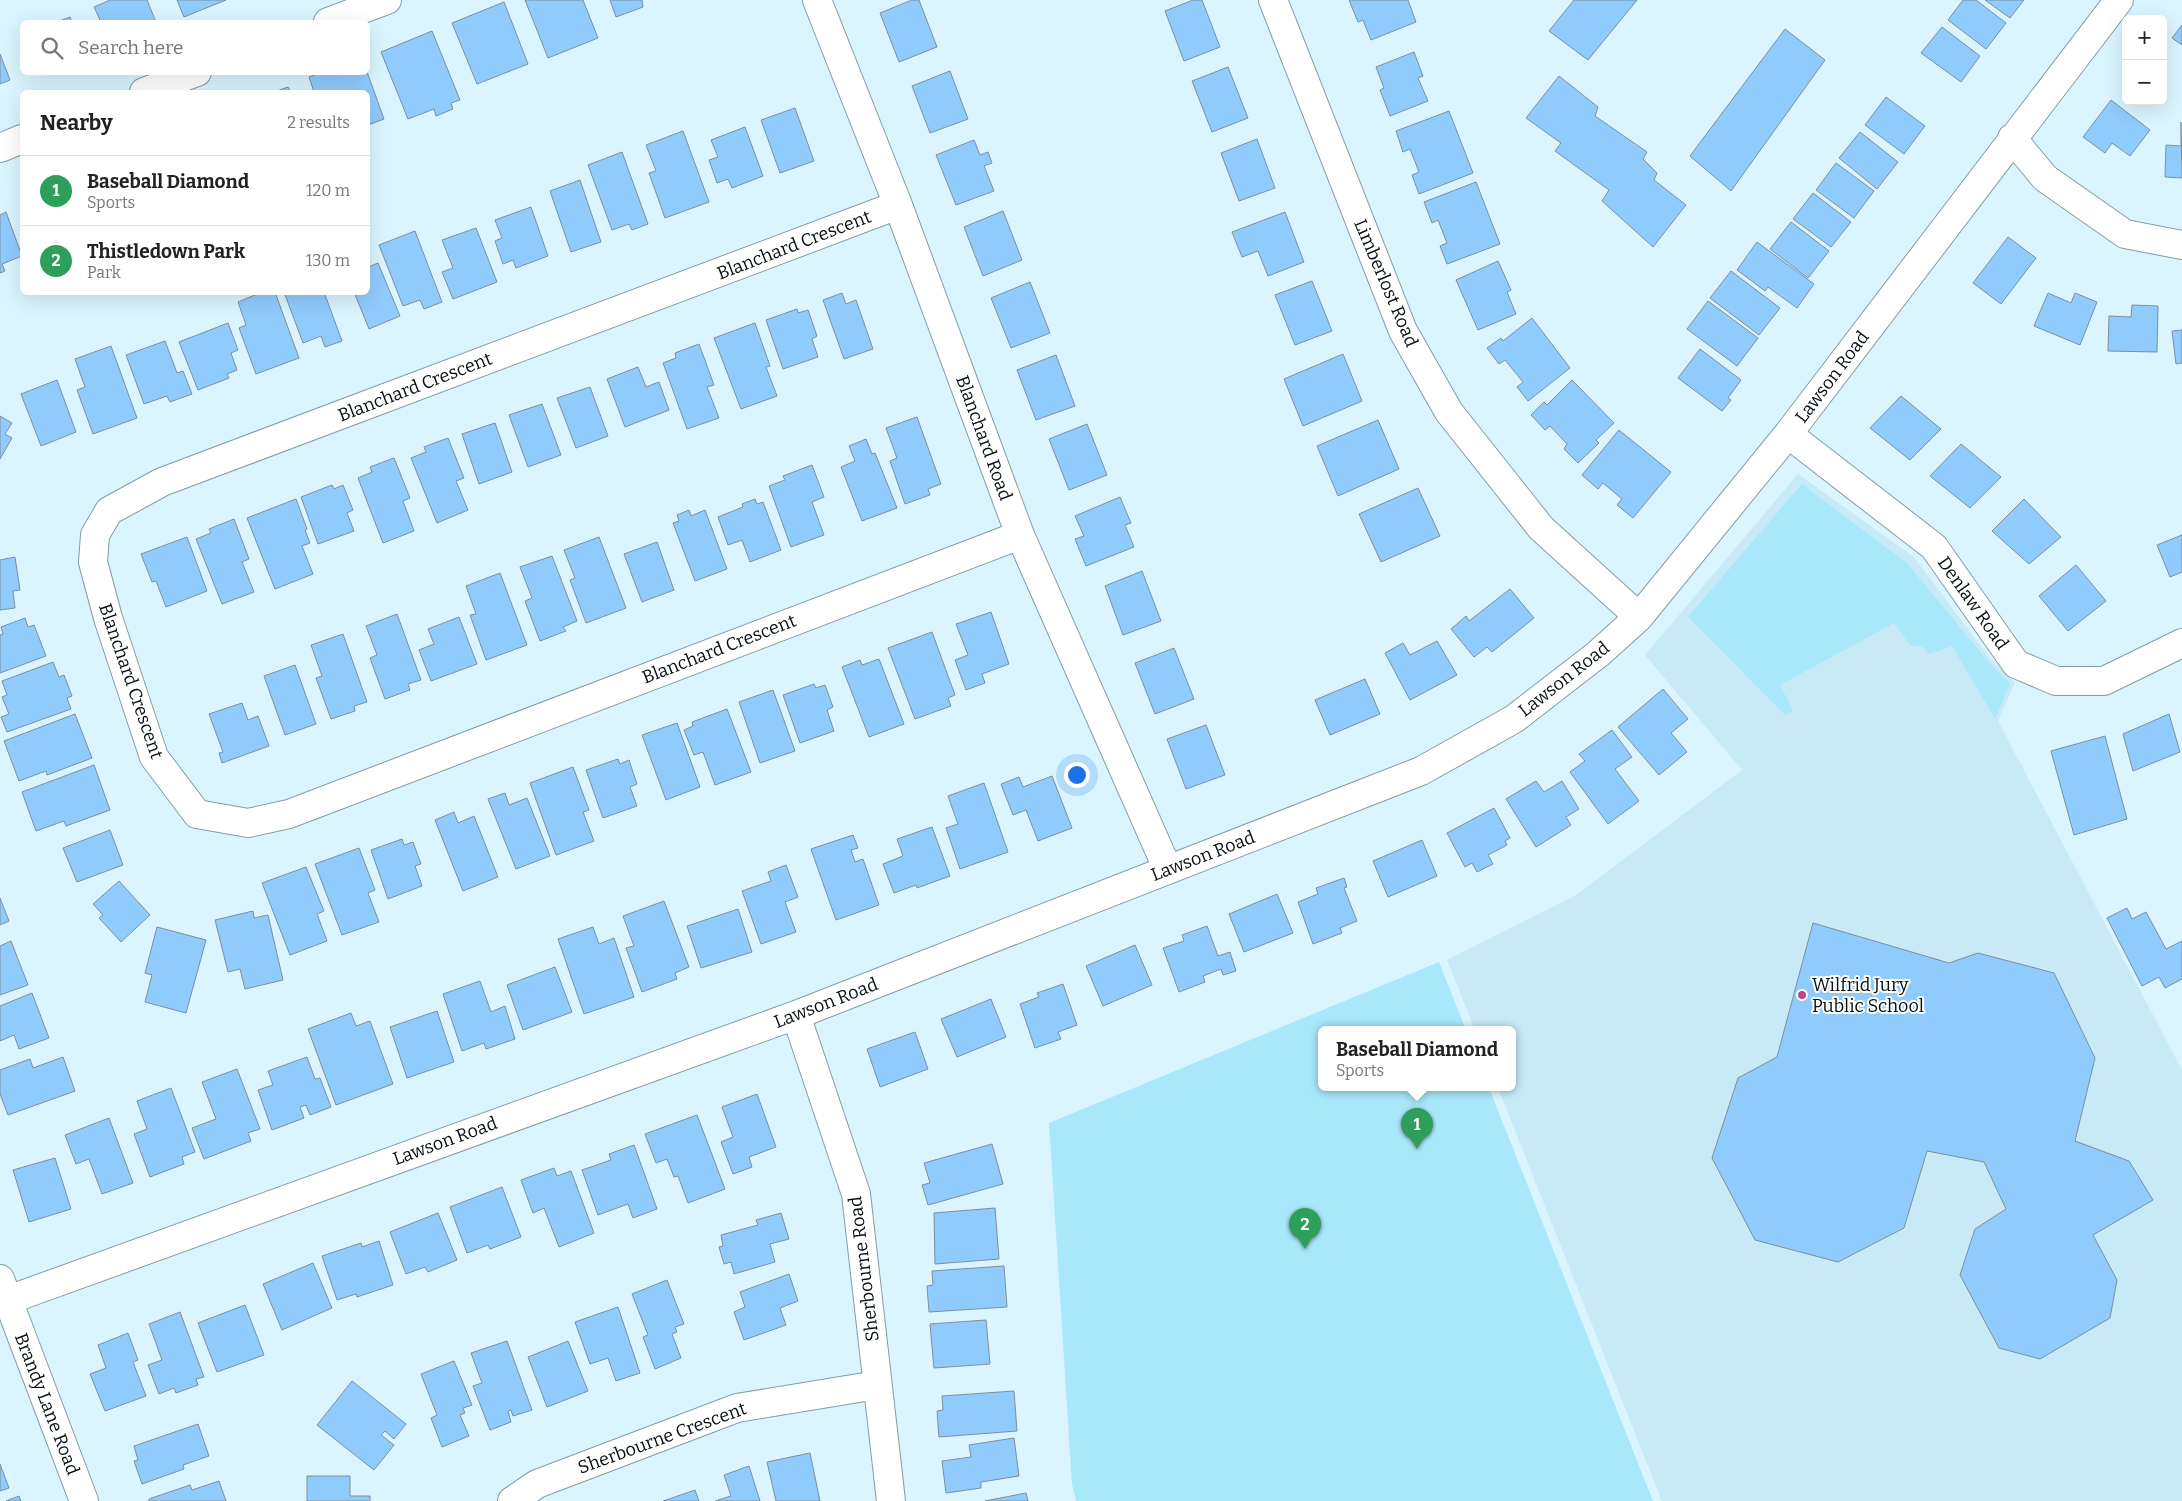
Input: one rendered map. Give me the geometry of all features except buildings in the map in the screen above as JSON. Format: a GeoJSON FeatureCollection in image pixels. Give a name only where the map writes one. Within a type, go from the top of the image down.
{"type":"FeatureCollection","features":[{"type":"Feature","properties":{"kind":"street"},"geometry":{"type":"LineString","coordinates":[[333,20],[387,0]]}},
{"type":"Feature","properties":{"kind":"street","name":"Blanchard Road"},"geometry":{"type":"LineString","coordinates":[[817,0],[898,205],[1020,535],[1168,870]]}},
{"type":"Feature","properties":{"kind":"street","name":"Limberlost Road"},"geometry":{"type":"LineString","coordinates":[[1273,0],[1403,331],[1449,412],[1541,528],[1639,617]]}},
{"type":"Feature","properties":{"kind":"street","name":"Lawson Road"},"geometry":{"type":"LineString","coordinates":[[2,1293],[796,1015],[1421,772],[1514,718],[1598,654],[1639,617],[1788,434],[2118,0]]}},
{"type":"Feature","properties":{"kind":"street"},"geometry":{"type":"LineString","coordinates":[[149,90],[189,75]]}},
{"type":"Feature","properties":{"kind":"street"},"geometry":{"type":"LineString","coordinates":[[2012,138],[2044,178],[2125,234],[2182,245]]}},
{"type":"Feature","properties":{"kind":"street"},"geometry":{"type":"LineString","coordinates":[[0,148],[20,140]]}},
{"type":"Feature","properties":{"kind":"street","name":"Blanchard Crescent"},"geometry":{"type":"LineString","coordinates":[[898,205],[162,482],[109,511],[96,535],[93,562],[108,618],[154,757],[197,814],[248,823],[289,814],[1020,535]]}},
{"type":"Feature","properties":{"kind":"street","name":"Denlaw Road"},"geometry":{"type":"LineString","coordinates":[[1788,434],[1934,547],[2016,664],[2056,681],[2104,681],[2182,643]]}},
{"type":"Feature","properties":{"kind":"street","name":"Sherbourne Road"},"geometry":{"type":"LineString","coordinates":[[796,1015],[856,1194],[891,1501]]}},
{"type":"Feature","properties":{"kind":"street","name":"Brandy Lane Road"},"geometry":{"type":"LineString","coordinates":[[2,1293],[84,1501]]}},
{"type":"Feature","properties":{"kind":"street","name":"Sherbourne Crescent"},"geometry":{"type":"LineString","coordinates":[[512,1501],[537,1484],[737,1408],[877,1385]]}},
{"type":"Feature","properties":{"kind":"shaded area","name":"Wilfrid Jury Public School"},"geometry":{"type":"Polygon","coordinates":[[[1798,474],[1914,557],[1992,661],[2015,682],[1998,721],[2182,1070],[2182,1501],[1662,1501],[1499,1091],[1516,1091],[1516,1026],[1473,1026],[1447,960],[1576,895],[1742,770],[1645,655],[1798,474]]]}},
{"type":"Feature","properties":{"kind":"shaded area"},"geometry":{"type":"Polygon","coordinates":[[[1802,484],[1907,563],[1990,664],[2010,684],[1995,718],[1952,646],[1929,654],[1923,647],[1910,645],[1894,623],[1780,685],[1793,711],[1785,715],[1688,617],[1802,484]]]}},
{"type":"Feature","properties":{"kind":"shaded area"},"geometry":{"type":"Polygon","coordinates":[[[1439,962],[1464,1026],[1318,1026],[1318,1091],[1490,1091],[1653,1501],[1076,1501],[1072,1484],[1049,1123],[1439,962]]]}},
{"type":"Feature","properties":{"kind":"place","name":"Wilfrid Jury Public School"},"geometry":{"type":"Point","coordinates":[1802,995]}},
{"type":"Feature","properties":{"kind":"place","name":"Baseball Diamond"},"geometry":{"type":"Point","coordinates":[1417,1149]}},
{"type":"Feature","properties":{"kind":"place","name":"Thistledown Park"},"geometry":{"type":"Point","coordinates":[1305,1249]}}]}
